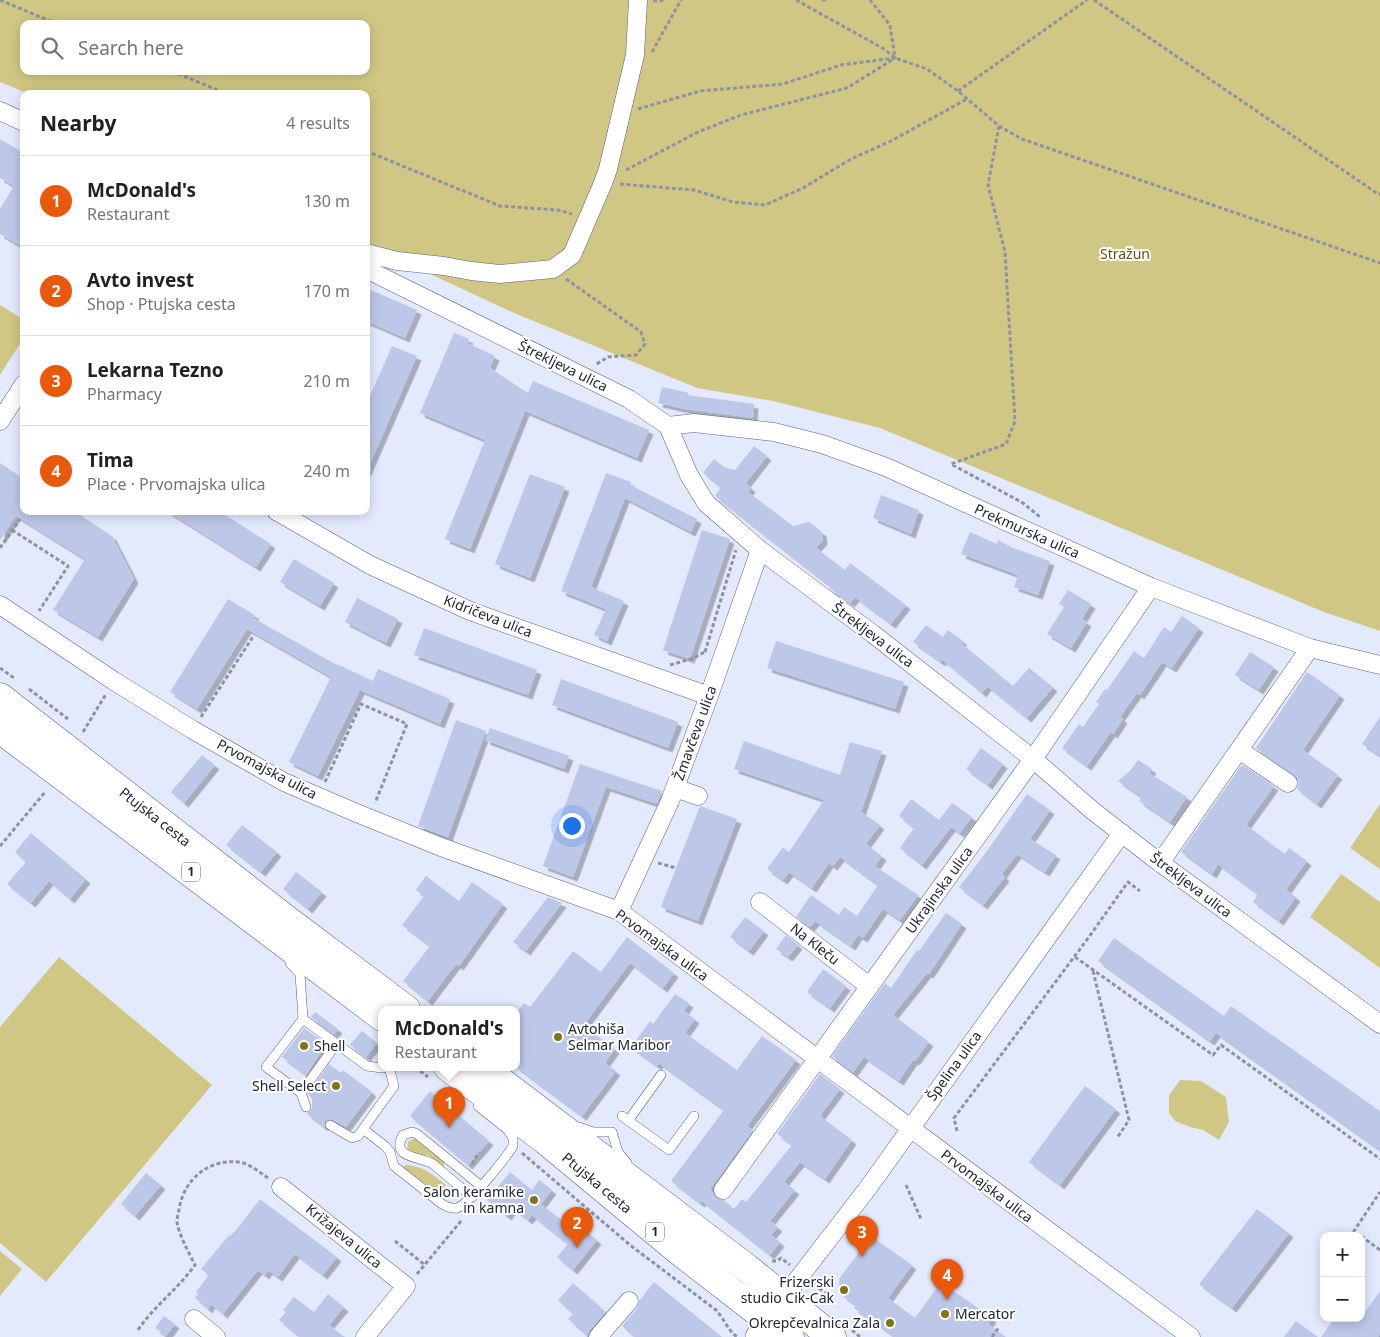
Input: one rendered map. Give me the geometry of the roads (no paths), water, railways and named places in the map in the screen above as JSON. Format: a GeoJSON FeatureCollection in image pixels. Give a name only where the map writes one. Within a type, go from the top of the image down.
{"type":"FeatureCollection","features":[{"type":"Feature","properties":{"kind":"main road","name":"Ptujska cesta"},"geometry":{"type":"LineString","coordinates":[[0,697],[286,919],[402,1006]]}},
{"type":"Feature","properties":{"kind":"main road","name":"Ptujska cesta"},"geometry":{"type":"LineString","coordinates":[[0,729],[260,930],[378,1014]]}},
{"type":"Feature","properties":{"kind":"main road","name":"Ptujska cesta"},"geometry":{"type":"LineString","coordinates":[[457,1074],[528,1101],[661,1201],[832,1337]]}},
{"type":"Feature","properties":{"kind":"main road","name":"Ptujska cesta"},"geometry":{"type":"LineString","coordinates":[[457,1074],[545,1140],[665,1240],[763,1329],[790,1337]]}},
{"type":"Feature","properties":{"kind":"main road"},"geometry":{"type":"LineString","coordinates":[[763,1329],[784,1297]]}},
{"type":"Feature","properties":{"kind":"street"},"geometry":{"type":"LineString","coordinates":[[370,254],[397,261],[444,266],[471,272],[500,274],[553,269],[572,255],[603,183],[634,55],[638,0]]}},
{"type":"Feature","properties":{"kind":"street"},"geometry":{"type":"LineString","coordinates":[[0,112],[20,120]]}},
{"type":"Feature","properties":{"kind":"street","name":"Štrekljeva ulica"},"geometry":{"type":"LineString","coordinates":[[370,271],[629,399],[668,426],[689,475],[706,503],[760,550],[873,634],[1033,759],[1093,811],[1380,1024]]}},
{"type":"Feature","properties":{"kind":"street"},"geometry":{"type":"LineString","coordinates":[[0,421],[20,390]]}},
{"type":"Feature","properties":{"kind":"street","name":"Prekmurska ulica"},"geometry":{"type":"LineString","coordinates":[[668,426],[694,423],[774,432],[822,444],[886,467],[1151,587],[1310,648],[1380,665]]}},
{"type":"Feature","properties":{"kind":"street","name":"Kidričeva ulica"},"geometry":{"type":"LineString","coordinates":[[283,515],[370,565],[470,611],[709,696]]}},
{"type":"Feature","properties":{"kind":"street","name":"Žmavčeva ulica"},"geometry":{"type":"LineString","coordinates":[[619,911],[675,788],[760,550]]}},
{"type":"Feature","properties":{"kind":"street","name":"Ukrajinska ulica"},"geometry":{"type":"LineString","coordinates":[[723,1190],[1033,759],[1151,587]]}},
{"type":"Feature","properties":{"kind":"street","name":"Prvomajska ulica"},"geometry":{"type":"LineString","coordinates":[[0,605],[114,681],[193,730],[284,782],[441,847],[619,911],[1191,1337]]}},
{"type":"Feature","properties":{"kind":"street"},"geometry":{"type":"LineString","coordinates":[[1160,862],[1310,648]]}},
{"type":"Feature","properties":{"kind":"street"},"geometry":{"type":"LineString","coordinates":[[1239,750],[1288,783]]}},
{"type":"Feature","properties":{"kind":"street"},"geometry":{"type":"LineString","coordinates":[[675,788],[698,796]]}},
{"type":"Feature","properties":{"kind":"street","name":"Špelina ulica"},"geometry":{"type":"LineString","coordinates":[[784,1297],[868,1188],[1122,833]]}},
{"type":"Feature","properties":{"kind":"street","name":"Na Kleču"},"geometry":{"type":"LineString","coordinates":[[760,902],[869,986]]}},
{"type":"Feature","properties":{"kind":"street","name":"Križajeva ulica"},"geometry":{"type":"LineString","coordinates":[[281,1186],[406,1286],[365,1337]]}},
{"type":"Feature","properties":{"kind":"street"},"geometry":{"type":"LineString","coordinates":[[598,1337],[629,1301]]}},
{"type":"Feature","properties":{"kind":"street"},"geometry":{"type":"LineString","coordinates":[[194,1319],[216,1337]]}},
{"type":"Feature","properties":{"kind":"lane"},"geometry":{"type":"LineString","coordinates":[[284,957],[300,974],[303,1019],[266,1067],[301,1093],[306,1107]]}},
{"type":"Feature","properties":{"kind":"lane"},"geometry":{"type":"LineString","coordinates":[[303,1019],[367,1066],[378,1067]]}},
{"type":"Feature","properties":{"kind":"lane"},"geometry":{"type":"LineString","coordinates":[[301,1093],[337,1044]]}},
{"type":"Feature","properties":{"kind":"lane"},"geometry":{"type":"LineString","coordinates":[[330,1125],[352,1138],[358,1136],[394,1086],[389,1071]]}},
{"type":"Feature","properties":{"kind":"lane"},"geometry":{"type":"LineString","coordinates":[[364,1129],[390,1152],[394,1166],[448,1208],[458,1208],[472,1197],[513,1146],[513,1138],[508,1130],[476,1104],[457,1074]]}},
{"type":"Feature","properties":{"kind":"lane"},"geometry":{"type":"LineString","coordinates":[[661,1075],[625,1119],[669,1150],[694,1116]]}},
{"type":"Feature","properties":{"kind":"lane"},"geometry":{"type":"LineString","coordinates":[[472,1197],[433,1164],[402,1153],[400,1143],[403,1135],[412,1132],[417,1134],[481,1186]]}},
{"type":"Feature","properties":{"kind":"place","name":"Avtohiša Selmar Maribor"},"geometry":{"type":"Point","coordinates":[558,1037]}},
{"type":"Feature","properties":{"kind":"place","name":"Shell"},"geometry":{"type":"Point","coordinates":[304,1046]}},
{"type":"Feature","properties":{"kind":"place","name":"Shell Select"},"geometry":{"type":"Point","coordinates":[336,1086]}},
{"type":"Feature","properties":{"kind":"place","name":"McDonald's"},"geometry":{"type":"Point","coordinates":[449,1128]}},
{"type":"Feature","properties":{"kind":"place","name":"Salon keramike in kamna"},"geometry":{"type":"Point","coordinates":[534,1200]}},
{"type":"Feature","properties":{"kind":"place","name":"Avto invest"},"geometry":{"type":"Point","coordinates":[577,1248]}},
{"type":"Feature","properties":{"kind":"place","name":"Lekarna Tezno"},"geometry":{"type":"Point","coordinates":[862,1257]}},
{"type":"Feature","properties":{"kind":"place","name":"Frizerski studio Cik-Cak"},"geometry":{"type":"Point","coordinates":[844,1290]}},
{"type":"Feature","properties":{"kind":"place","name":"Tima"},"geometry":{"type":"Point","coordinates":[947,1300]}},
{"type":"Feature","properties":{"kind":"place","name":"Mercator"},"geometry":{"type":"Point","coordinates":[945,1314]}},
{"type":"Feature","properties":{"kind":"place","name":"Okrepčevalnica Zala"},"geometry":{"type":"Point","coordinates":[890,1323]}},
{"type":"Feature","properties":{"kind":"park label","name":"Stražun"},"geometry":{"type":"Point","coordinates":[1125,254]}}]}
